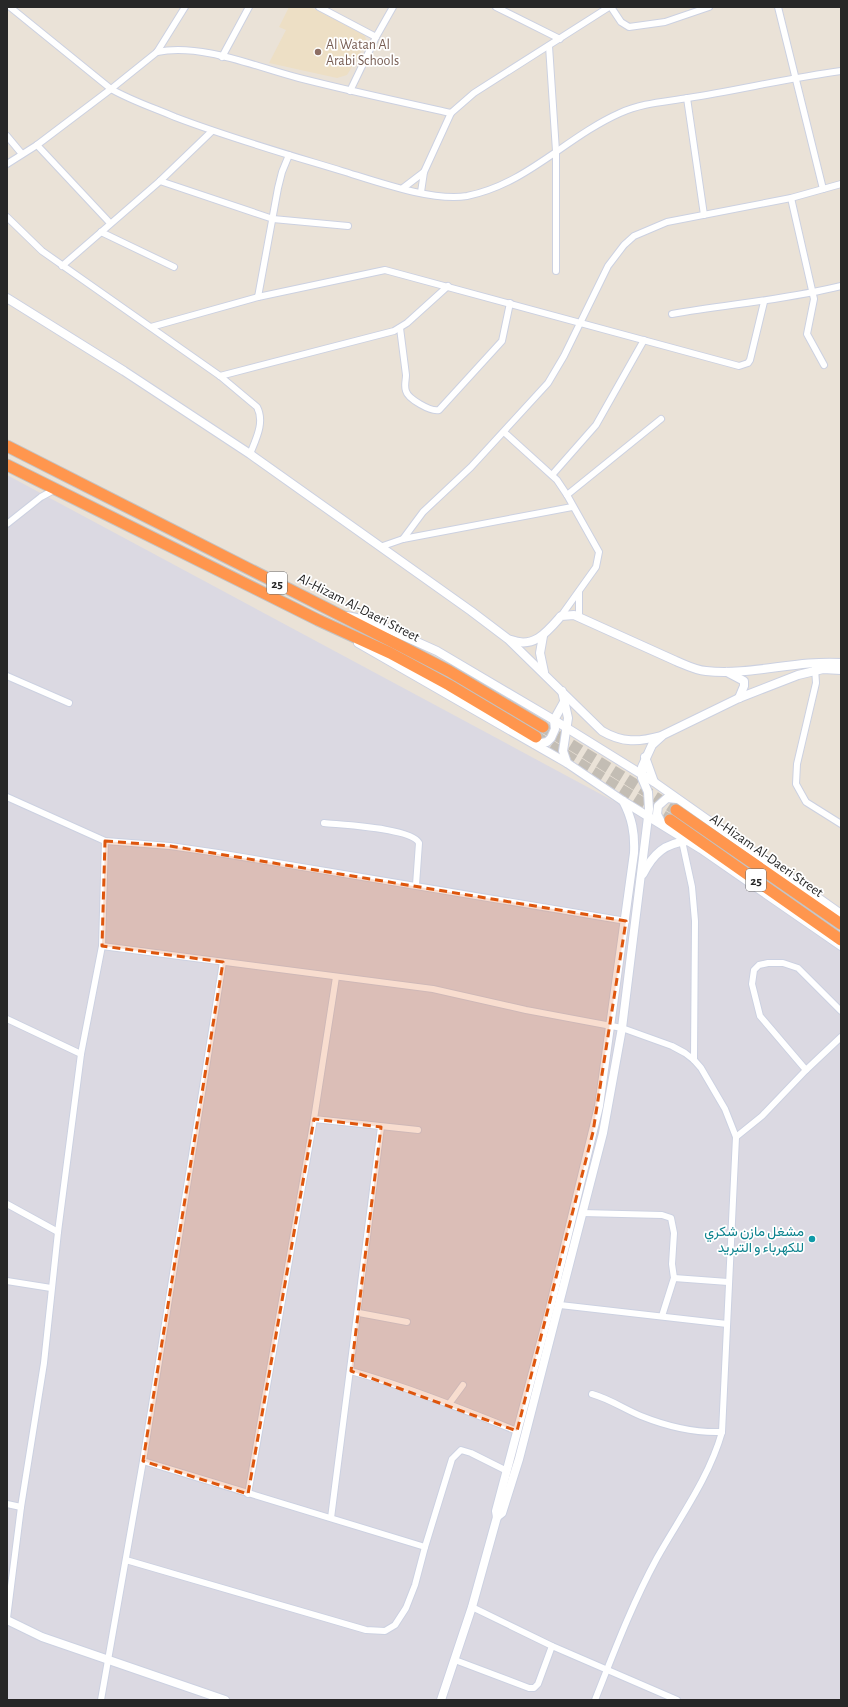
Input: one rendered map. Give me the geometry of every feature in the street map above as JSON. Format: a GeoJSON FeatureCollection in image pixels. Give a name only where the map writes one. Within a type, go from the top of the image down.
{"type":"FeatureCollection","features":[{"type":"Feature","properties":{"kind":"highway","name":"Al-Hizam Al-Daeri Street"},"geometry":{"type":"LineString","coordinates":[[7,446],[449,671],[543,727]]}},
{"type":"Feature","properties":{"kind":"highway","name":"Al-Hizam Al-Daeri Street"},"geometry":{"type":"LineString","coordinates":[[7,465],[54,490],[390,653],[450,685],[536,740]]}},
{"type":"Feature","properties":{"kind":"highway","name":"Al-Hizam Al-Daeri Street"},"geometry":{"type":"LineString","coordinates":[[670,818],[841,924]]}},
{"type":"Feature","properties":{"kind":"highway","name":"Al-Hizam Al-Daeri Street"},"geometry":{"type":"LineString","coordinates":[[670,818],[841,940]]}},
{"type":"Feature","properties":{"kind":"street"},"geometry":{"type":"LineString","coordinates":[[10,7],[111,89],[140,103],[212,131],[289,155],[403,188],[448,197],[484,192],[507,183],[528,172],[591,128],[620,113],[647,103],[687,98],[796,77],[841,71]]}},
{"type":"Feature","properties":{"kind":"street"},"geometry":{"type":"LineString","coordinates":[[7,164],[37,145],[157,52],[185,7]]}},
{"type":"Feature","properties":{"kind":"street"},"geometry":{"type":"LineString","coordinates":[[222,57],[249,7]]}},
{"type":"Feature","properties":{"kind":"street"},"geometry":{"type":"LineString","coordinates":[[319,7],[376,37]]}},
{"type":"Feature","properties":{"kind":"street"},"geometry":{"type":"LineString","coordinates":[[350,91],[376,37],[393,7]]}},
{"type":"Feature","properties":{"kind":"street"},"geometry":{"type":"LineString","coordinates":[[421,192],[424,172],[451,113],[474,93],[610,7],[621,22],[629,27],[665,22],[709,7]]}},
{"type":"Feature","properties":{"kind":"street"},"geometry":{"type":"LineString","coordinates":[[778,7],[823,189]]}},
{"type":"Feature","properties":{"kind":"street"},"geometry":{"type":"LineString","coordinates":[[500,8],[560,39]]}},
{"type":"Feature","properties":{"kind":"street"},"geometry":{"type":"LineString","coordinates":[[549,46],[556,151],[556,271]]}},
{"type":"Feature","properties":{"kind":"street"},"geometry":{"type":"LineString","coordinates":[[157,52],[172,49],[222,57],[350,91],[451,113]]}},
{"type":"Feature","properties":{"kind":"street"},"geometry":{"type":"LineString","coordinates":[[687,98],[704,215]]}},
{"type":"Feature","properties":{"kind":"street"},"geometry":{"type":"LineString","coordinates":[[62,266],[160,181],[212,131]]}},
{"type":"Feature","properties":{"kind":"street"},"geometry":{"type":"LineString","coordinates":[[7,136],[22,154]]}},
{"type":"Feature","properties":{"kind":"street"},"geometry":{"type":"LineString","coordinates":[[37,145],[110,223]]}},
{"type":"Feature","properties":{"kind":"street"},"geometry":{"type":"LineString","coordinates":[[258,297],[282,172],[289,155]]}},
{"type":"Feature","properties":{"kind":"street"},"geometry":{"type":"LineString","coordinates":[[403,188],[424,172]]}},
{"type":"Feature","properties":{"kind":"street"},"geometry":{"type":"LineString","coordinates":[[160,181],[273,219],[348,226]]}},
{"type":"Feature","properties":{"kind":"street"},"geometry":{"type":"LineString","coordinates":[[403,539],[422,512],[471,467],[555,374],[608,266],[624,245],[634,236],[667,222],[791,198],[841,184]]}},
{"type":"Feature","properties":{"kind":"street"},"geometry":{"type":"LineString","coordinates":[[791,198],[814,304],[807,334],[824,365]]}},
{"type":"Feature","properties":{"kind":"street"},"geometry":{"type":"LineString","coordinates":[[7,218],[42,251],[220,376],[259,410],[260,427],[250,454]]}},
{"type":"Feature","properties":{"kind":"street"},"geometry":{"type":"LineString","coordinates":[[101,232],[174,267]]}},
{"type":"Feature","properties":{"kind":"street"},"geometry":{"type":"LineString","coordinates":[[151,327],[258,297],[385,270],[580,322],[734,366],[744,365],[750,360],[764,302]]}},
{"type":"Feature","properties":{"kind":"street"},"geometry":{"type":"LineString","coordinates":[[220,376],[400,328],[448,286]]}},
{"type":"Feature","properties":{"kind":"street"},"geometry":{"type":"LineString","coordinates":[[672,314],[736,303],[764,302],[841,286]]}},
{"type":"Feature","properties":{"kind":"street"},"geometry":{"type":"LineString","coordinates":[[7,298],[124,371],[250,454],[508,639],[602,731],[612,737],[630,741],[663,735],[739,698],[814,667],[841,670]]}},
{"type":"Feature","properties":{"kind":"street"},"geometry":{"type":"LineString","coordinates":[[400,328],[406,376],[406,390],[409,396],[428,409],[435,411],[439,410],[502,341],[510,303]]}},
{"type":"Feature","properties":{"kind":"street"},"geometry":{"type":"LineString","coordinates":[[552,475],[596,425],[644,340]]}},
{"type":"Feature","properties":{"kind":"street"},"geometry":{"type":"LineString","coordinates":[[567,495],[661,419]]}},
{"type":"Feature","properties":{"kind":"street"},"geometry":{"type":"LineString","coordinates":[[504,432],[552,475],[567,495],[572,507],[600,552],[596,567],[561,616],[543,636],[522,643],[508,639]]}},
{"type":"Feature","properties":{"kind":"street"},"geometry":{"type":"LineString","coordinates":[[7,524],[41,497],[54,490]]}},
{"type":"Feature","properties":{"kind":"street"},"geometry":{"type":"LineString","coordinates":[[380,547],[403,539],[572,507]]}},
{"type":"Feature","properties":{"kind":"street"},"geometry":{"type":"LineString","coordinates":[[579,592],[579,616]]}},
{"type":"Feature","properties":{"kind":"street"},"geometry":{"type":"LineString","coordinates":[[339,614],[370,621],[437,651],[554,720],[654,782],[841,914]]}},
{"type":"Feature","properties":{"kind":"street"},"geometry":{"type":"LineString","coordinates":[[561,616],[579,616],[693,668],[726,672],[814,667],[841,663]]}},
{"type":"Feature","properties":{"kind":"street"},"geometry":{"type":"LineString","coordinates":[[543,636],[540,662],[545,675]]}},
{"type":"Feature","properties":{"kind":"street"},"geometry":{"type":"LineString","coordinates":[[814,667],[816,683],[797,764],[796,784],[806,802],[838,820],[841,824]]}},
{"type":"Feature","properties":{"kind":"street"},"geometry":{"type":"LineString","coordinates":[[726,672],[744,681],[744,686],[739,698]]}},
{"type":"Feature","properties":{"kind":"street"},"geometry":{"type":"LineString","coordinates":[[7,676],[69,703]]}},
{"type":"Feature","properties":{"kind":"street"},"geometry":{"type":"LineString","coordinates":[[562,691],[567,712],[567,728],[563,751],[567,763]]}},
{"type":"Feature","properties":{"kind":"street"},"geometry":{"type":"LineString","coordinates":[[536,740],[547,742],[551,738],[555,730],[554,720],[564,702]]}},
{"type":"Feature","properties":{"kind":"street"},"geometry":{"type":"LineString","coordinates":[[497,1516],[502,1513],[519,1459],[604,1133],[622,1028],[648,816],[649,797],[641,774],[645,757],[652,745],[663,735]]}},
{"type":"Feature","properties":{"kind":"street"},"geometry":{"type":"LineString","coordinates":[[536,740],[567,763],[648,816],[670,818]]}},
{"type":"Feature","properties":{"kind":"street"},"geometry":{"type":"LineString","coordinates":[[645,757],[654,782]]}},
{"type":"Feature","properties":{"kind":"street"},"geometry":{"type":"LineString","coordinates":[[7,796],[105,841],[170,846],[416,885],[626,922]]}},
{"type":"Feature","properties":{"kind":"street"},"geometry":{"type":"LineString","coordinates":[[678,799],[667,798],[658,806],[657,814],[670,818],[685,841],[841,946]]}},
{"type":"Feature","properties":{"kind":"street"},"geometry":{"type":"LineString","coordinates":[[441,1700],[472,1607],[497,1516],[496,1511],[550,1308],[593,1132],[603,1083],[626,922],[635,839],[631,818],[623,801]]}},
{"type":"Feature","properties":{"kind":"street"},"geometry":{"type":"LineString","coordinates":[[324,822],[394,831],[414,836],[419,843],[416,885]]}},
{"type":"Feature","properties":{"kind":"street"},"geometry":{"type":"LineString","coordinates":[[105,841],[102,946],[81,1054],[51,1288],[44,1363],[21,1507],[7,1619],[42,1637],[107,1658],[225,1700]]}},
{"type":"Feature","properties":{"kind":"street"},"geometry":{"type":"LineString","coordinates":[[640,880],[654,855],[666,846],[685,841]]}},
{"type":"Feature","properties":{"kind":"street"},"geometry":{"type":"LineString","coordinates":[[685,841],[695,921],[694,1060]]}},
{"type":"Feature","properties":{"kind":"street"},"geometry":{"type":"LineString","coordinates":[[628,906],[637,906]]}},
{"type":"Feature","properties":{"kind":"street"},"geometry":{"type":"LineString","coordinates":[[102,946],[433,989],[526,1010],[622,1028],[685,1052],[701,1068],[725,1109],[736,1137],[728,1282],[724,1416],[722,1432],[717,1449],[689,1506],[641,1587],[607,1669],[596,1700]]}},
{"type":"Feature","properties":{"kind":"street"},"geometry":{"type":"LineString","coordinates":[[101,1700],[107,1658],[143,1461],[222,962]]}},
{"type":"Feature","properties":{"kind":"street"},"geometry":{"type":"LineString","coordinates":[[806,1070],[760,1016],[752,984],[754,970],[759,964],[768,963],[783,963],[798,968],[841,1011]]}},
{"type":"Feature","properties":{"kind":"street"},"geometry":{"type":"LineString","coordinates":[[248,1494],[314,1119],[336,977]]}},
{"type":"Feature","properties":{"kind":"street"},"geometry":{"type":"LineString","coordinates":[[7,1019],[81,1054]]}},
{"type":"Feature","properties":{"kind":"street"},"geometry":{"type":"LineString","coordinates":[[736,1137],[762,1116],[806,1070],[841,1037]]}},
{"type":"Feature","properties":{"kind":"street"},"geometry":{"type":"LineString","coordinates":[[314,1119],[418,1130]]}},
{"type":"Feature","properties":{"kind":"street"},"geometry":{"type":"LineString","coordinates":[[331,1518],[359,1313],[381,1127]]}},
{"type":"Feature","properties":{"kind":"street"},"geometry":{"type":"LineString","coordinates":[[7,1204],[58,1232]]}},
{"type":"Feature","properties":{"kind":"street"},"geometry":{"type":"LineString","coordinates":[[582,1213],[662,1214],[671,1218],[674,1233],[672,1264],[674,1278],[662,1316]]}},
{"type":"Feature","properties":{"kind":"street"},"geometry":{"type":"LineString","coordinates":[[674,1278],[728,1282]]}},
{"type":"Feature","properties":{"kind":"street"},"geometry":{"type":"LineString","coordinates":[[7,1281],[51,1288]]}},
{"type":"Feature","properties":{"kind":"street"},"geometry":{"type":"LineString","coordinates":[[560,1305],[727,1324]]}},
{"type":"Feature","properties":{"kind":"street"},"geometry":{"type":"LineString","coordinates":[[359,1313],[406,1322]]}},
{"type":"Feature","properties":{"kind":"street"},"geometry":{"type":"LineString","coordinates":[[351,1371],[383,1380],[517,1431]]}},
{"type":"Feature","properties":{"kind":"street"},"geometry":{"type":"LineString","coordinates":[[449,1404],[464,1385]]}},
{"type":"Feature","properties":{"kind":"street"},"geometry":{"type":"LineString","coordinates":[[592,1394],[605,1398],[640,1415],[669,1425],[706,1432],[722,1432]]}},
{"type":"Feature","properties":{"kind":"street"},"geometry":{"type":"LineString","coordinates":[[126,1560],[361,1629],[377,1632],[385,1631],[395,1625],[406,1608],[416,1585],[425,1547],[452,1459],[461,1450],[471,1453],[507,1471]]}},
{"type":"Feature","properties":{"kind":"street"},"geometry":{"type":"LineString","coordinates":[[143,1461],[425,1547]]}},
{"type":"Feature","properties":{"kind":"street"},"geometry":{"type":"LineString","coordinates":[[7,1504],[21,1507]]}},
{"type":"Feature","properties":{"kind":"street"},"geometry":{"type":"LineString","coordinates":[[472,1607],[552,1646],[677,1700]]}},
{"type":"Feature","properties":{"kind":"street"},"geometry":{"type":"LineString","coordinates":[[455,1660],[529,1688],[534,1688],[538,1684],[552,1646]]}},
{"type":"Feature","properties":{"kind":"highlighted area"},"geometry":{"type":"Polygon","coordinates":[[[105,841],[170,846],[626,921],[593,1132],[517,1431],[351,1371],[381,1127],[314,1119],[248,1494],[143,1461],[223,962],[102,946],[105,841]]]}},
{"type":"Feature","properties":{"kind":"shaded area","name":"Al Watan Al Arabi Schools"},"geometry":{"type":"Polygon","coordinates":[[[289,7],[310,7],[364,34],[367,42],[347,75],[337,78],[269,63],[286,30],[279,27],[289,7]]]}},
{"type":"Feature","properties":{"kind":"shaded area"},"geometry":{"type":"Polygon","coordinates":[[[7,475],[647,819],[841,911],[841,1700],[7,1700],[7,475]]]}},
{"type":"Feature","properties":{"kind":"tunnel"},"geometry":{"type":"LineString","coordinates":[[543,727],[676,810]]}},
{"type":"Feature","properties":{"kind":"tunnel"},"geometry":{"type":"LineString","coordinates":[[537,737],[670,820]]}},
{"type":"Feature","properties":{"kind":"place","name":"Al Watan Al Arabi Schools"},"geometry":{"type":"Point","coordinates":[318,52]}},
{"type":"Feature","properties":{"kind":"place","name":"مشغل مازن شكري للكهرباء و التبريد"},"geometry":{"type":"Point","coordinates":[812,1239]}}]}
